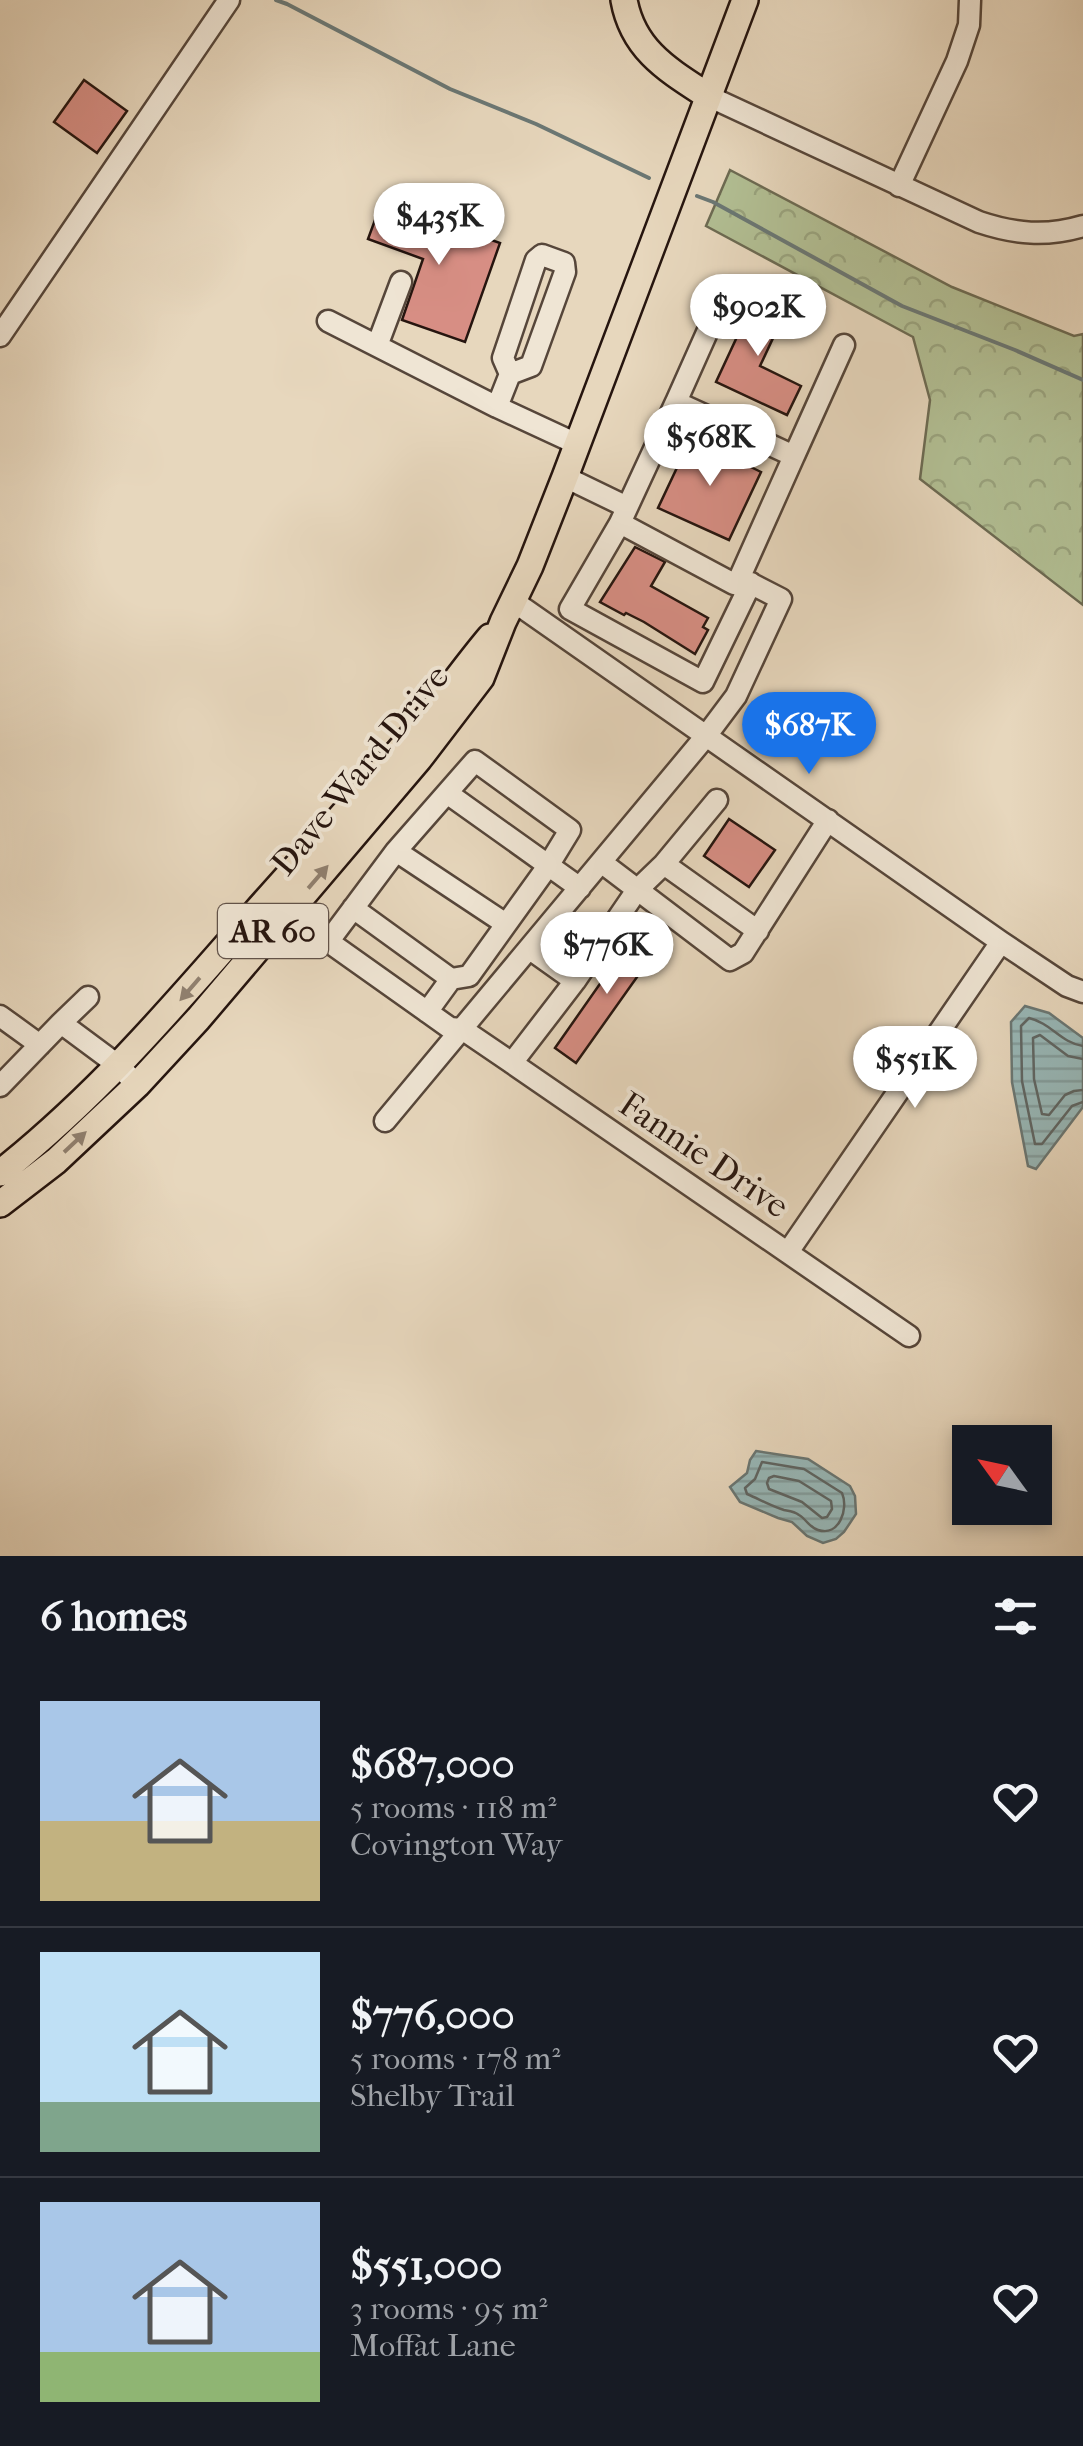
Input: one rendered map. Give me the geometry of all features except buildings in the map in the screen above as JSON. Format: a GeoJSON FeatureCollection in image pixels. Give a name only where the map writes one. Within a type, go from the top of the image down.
{"type":"FeatureCollection","features":[{"type":"Feature","properties":{"kind":"main road"},"geometry":{"type":"LineString","coordinates":[[624,0],[636,36],[661,65],[708,96]]}},
{"type":"Feature","properties":{"kind":"main road","name":"Dave Ward Drive"},"geometry":{"type":"LineString","coordinates":[[0,1174],[198,1019],[419,760],[481,678],[565,477],[745,0]]}},
{"type":"Feature","properties":{"kind":"main road","name":"Dave Ward Drive"},"geometry":{"type":"LineString","coordinates":[[0,1204],[56,1161],[128,1076],[175,1007],[412,736],[508,611]]}},
{"type":"Feature","properties":{"kind":"street"},"geometry":{"type":"LineString","coordinates":[[0,336],[229,0]]}},
{"type":"Feature","properties":{"kind":"street"},"geometry":{"type":"LineString","coordinates":[[899,186],[957,61],[969,25],[970,0]]}},
{"type":"Feature","properties":{"kind":"street"},"geometry":{"type":"LineString","coordinates":[[708,96],[979,222],[1038,234],[1083,226]]}},
{"type":"Feature","properties":{"kind":"street"},"geometry":{"type":"LineString","coordinates":[[497,408],[510,374],[502,358],[536,260],[542,255],[564,263],[565,272],[531,366],[510,374]]}},
{"type":"Feature","properties":{"kind":"street"},"geometry":{"type":"LineString","coordinates":[[377,346],[401,282]]}},
{"type":"Feature","properties":{"kind":"street"},"geometry":{"type":"LineString","coordinates":[[726,290],[623,515],[570,609],[703,682],[794,456],[844,345]]}},
{"type":"Feature","properties":{"kind":"street"},"geometry":{"type":"LineString","coordinates":[[328,321],[497,408],[577,444]]}},
{"type":"Feature","properties":{"kind":"street"},"geometry":{"type":"LineString","coordinates":[[676,402],[794,456]]}},
{"type":"Feature","properties":{"kind":"street"},"geometry":{"type":"LineString","coordinates":[[385,1121],[706,736],[736,696],[781,598],[746,580],[734,584],[565,477]]}},
{"type":"Feature","properties":{"kind":"street"},"geometry":{"type":"LineString","coordinates":[[508,611],[706,736],[1002,942],[1083,992]]}},
{"type":"Feature","properties":{"kind":"street"},"geometry":{"type":"LineString","coordinates":[[328,942],[396,851],[475,761],[570,830],[469,976],[452,980],[427,1012]]}},
{"type":"Feature","properties":{"kind":"street"},"geometry":{"type":"LineString","coordinates":[[446,793],[580,888]]}},
{"type":"Feature","properties":{"kind":"street"},"geometry":{"type":"LineString","coordinates":[[512,1063],[575,981],[637,890],[717,800]]}},
{"type":"Feature","properties":{"kind":"street"},"geometry":{"type":"LineString","coordinates":[[601,862],[730,960],[743,953],[758,932],[828,820]]}},
{"type":"Feature","properties":{"kind":"street"},"geometry":{"type":"LineString","coordinates":[[396,851],[506,924]]}},
{"type":"Feature","properties":{"kind":"street"},"geometry":{"type":"LineString","coordinates":[[664,864],[758,932]]}},
{"type":"Feature","properties":{"kind":"street"},"geometry":{"type":"LineString","coordinates":[[354,908],[452,980]]}},
{"type":"Feature","properties":{"kind":"street","name":"Fannie Drive"},"geometry":{"type":"LineString","coordinates":[[288,913],[450,1028],[462,1029],[909,1336]]}},
{"type":"Feature","properties":{"kind":"street"},"geometry":{"type":"LineString","coordinates":[[788,1252],[1002,942]]}},
{"type":"Feature","properties":{"kind":"street"},"geometry":{"type":"LineString","coordinates":[[530,949],[575,981]]}},
{"type":"Feature","properties":{"kind":"street"},"geometry":{"type":"LineString","coordinates":[[0,1086],[88,997]]}},
{"type":"Feature","properties":{"kind":"street"},"geometry":{"type":"LineString","coordinates":[[0,1016],[40,1045]]}},
{"type":"Feature","properties":{"kind":"street"},"geometry":{"type":"LineString","coordinates":[[62,1024],[128,1076]]}},
{"type":"Feature","properties":{"kind":"green space"},"geometry":{"type":"Polygon","coordinates":[[[730,170],[952,287],[1074,336],[1083,334],[1083,605],[920,479],[930,400],[913,337],[706,226],[730,170]]]}},
{"type":"Feature","properties":{"kind":"water"},"geometry":{"type":"Polygon","coordinates":[[[1025,1006],[1049,1013],[1083,1038],[1083,1107],[1036,1169],[1028,1166],[1012,1082],[1011,1022],[1025,1006]]]}},
{"type":"Feature","properties":{"kind":"water"},"geometry":{"type":"Polygon","coordinates":[[[756,1451],[808,1459],[850,1486],[856,1514],[844,1532],[823,1543],[807,1536],[792,1522],[740,1502],[730,1487],[747,1473],[756,1451]]]}},
{"type":"Feature","properties":{"kind":"waterway"},"geometry":{"type":"LineString","coordinates":[[276,0],[450,89],[536,124],[649,178]]}},
{"type":"Feature","properties":{"kind":"waterway"},"geometry":{"type":"LineString","coordinates":[[697,196],[902,306],[1083,380]]}}]}
